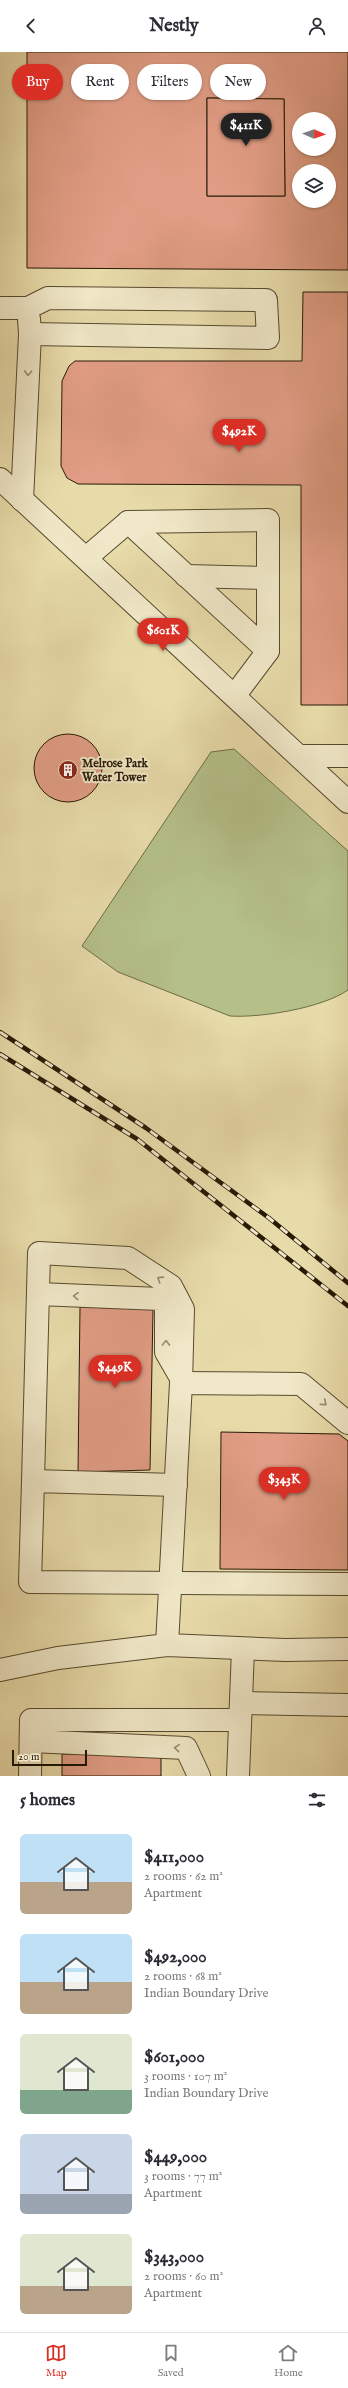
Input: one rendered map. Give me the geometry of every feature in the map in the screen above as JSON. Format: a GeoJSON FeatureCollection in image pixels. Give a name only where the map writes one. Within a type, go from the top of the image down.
{"type":"FeatureCollection","features":[{"type":"Feature","properties":{"kind":"street"},"geometry":{"type":"LineString","coordinates":[[0,308],[28,308],[48,298],[266,300],[268,338],[30,334]]}},
{"type":"Feature","properties":{"kind":"street"},"geometry":{"type":"LineString","coordinates":[[22,500],[30,334],[28,308]]}},
{"type":"Feature","properties":{"kind":"street"},"geometry":{"type":"LineString","coordinates":[[0,479],[235,695],[348,802]]}},
{"type":"Feature","properties":{"kind":"street"},"geometry":{"type":"LineString","coordinates":[[86,558],[128,522],[268,520],[268,651],[235,695]]}},
{"type":"Feature","properties":{"kind":"street"},"geometry":{"type":"LineString","coordinates":[[128,522],[268,651]]}},
{"type":"Feature","properties":{"kind":"street"},"geometry":{"type":"LineString","coordinates":[[186,576],[268,578]]}},
{"type":"Feature","properties":{"kind":"street"},"geometry":{"type":"LineString","coordinates":[[300,756],[348,756]]}},
{"type":"Feature","properties":{"kind":"street"},"geometry":{"type":"LineString","coordinates":[[167,1645],[171,1584],[181,1380],[183,1309],[171,1286],[128,1258],[39,1253],[30,1582],[171,1584],[348,1584]]}},
{"type":"Feature","properties":{"kind":"street"},"geometry":{"type":"LineString","coordinates":[[38,1294],[160,1300],[166,1307],[166,1352],[181,1380]]}},
{"type":"Feature","properties":{"kind":"street"},"geometry":{"type":"LineString","coordinates":[[181,1380],[301,1384],[348,1423]]}},
{"type":"Feature","properties":{"kind":"street"},"geometry":{"type":"LineString","coordinates":[[33,1481],[176,1485]]}},
{"type":"Feature","properties":{"kind":"street"},"geometry":{"type":"LineString","coordinates":[[0,1670],[58,1658],[167,1645],[243,1649],[348,1649]]}},
{"type":"Feature","properties":{"kind":"street"},"geometry":{"type":"LineString","coordinates":[[238,1776],[243,1649]]}},
{"type":"Feature","properties":{"kind":"street"},"geometry":{"type":"LineString","coordinates":[[30,1776],[31,1720],[348,1705]]}},
{"type":"Feature","properties":{"kind":"street"},"geometry":{"type":"LineString","coordinates":[[31,1740],[186,1748],[199,1776]]}},
{"type":"Feature","properties":{"kind":"green space"},"geometry":{"type":"Polygon","coordinates":[[[234,749],[348,851],[348,990],[323,1002],[307,1007],[274,1013],[230,1016],[118,972],[82,946],[211,752],[234,749]]]}},
{"type":"Feature","properties":{"kind":"building"},"geometry":{"type":"Polygon","coordinates":[[[27,52],[348,52],[348,270],[27,268],[27,100],[63,100],[63,64],[27,64],[27,52]],[[210,64],[210,98],[207,98],[207,196],[285,196],[284,99],[266,99],[266,64],[210,64]]]}},
{"type":"Feature","properties":{"kind":"building"},"geometry":{"type":"Polygon","coordinates":[[[207,98],[210,98],[210,100],[284,99],[285,196],[207,196],[207,98]]]}},
{"type":"Feature","properties":{"kind":"building"},"geometry":{"type":"Polygon","coordinates":[[[303,292],[348,292],[348,705],[301,705],[301,485],[78,484],[67,478],[61,466],[62,381],[69,366],[75,361],[302,361],[303,292]]]}},
{"type":"Feature","properties":{"kind":"building","name":"Melrose Park Water Tower"},"geometry":{"type":"Polygon","coordinates":[[[68,734],[81,737],[92,744],[99,755],[102,768],[99,781],[92,792],[81,799],[68,802],[55,799],[44,792],[37,781],[34,768],[37,755],[44,744],[55,737],[68,734]]]}},
{"type":"Feature","properties":{"kind":"building"},"geometry":{"type":"Polygon","coordinates":[[[80,1307],[153,1309],[150,1470],[78,1472],[80,1307]]]}},
{"type":"Feature","properties":{"kind":"building"},"geometry":{"type":"Polygon","coordinates":[[[221,1432],[339,1434],[348,1441],[348,1570],[220,1569],[221,1432]]]}},
{"type":"Feature","properties":{"kind":"building"},"geometry":{"type":"Polygon","coordinates":[[[62,1754],[161,1756],[161,1776],[62,1776],[62,1754]]]}},
{"type":"Feature","properties":{"kind":"railway"},"geometry":{"type":"LineString","coordinates":[[0,1032],[146,1128],[269,1218],[348,1283]]}},
{"type":"Feature","properties":{"kind":"railway"},"geometry":{"type":"LineString","coordinates":[[0,1054],[137,1139],[348,1306]]}},
{"type":"Feature","properties":{"kind":"place","name":"Melrose Park Water Tower"},"geometry":{"type":"Point","coordinates":[68,770]}}]}
